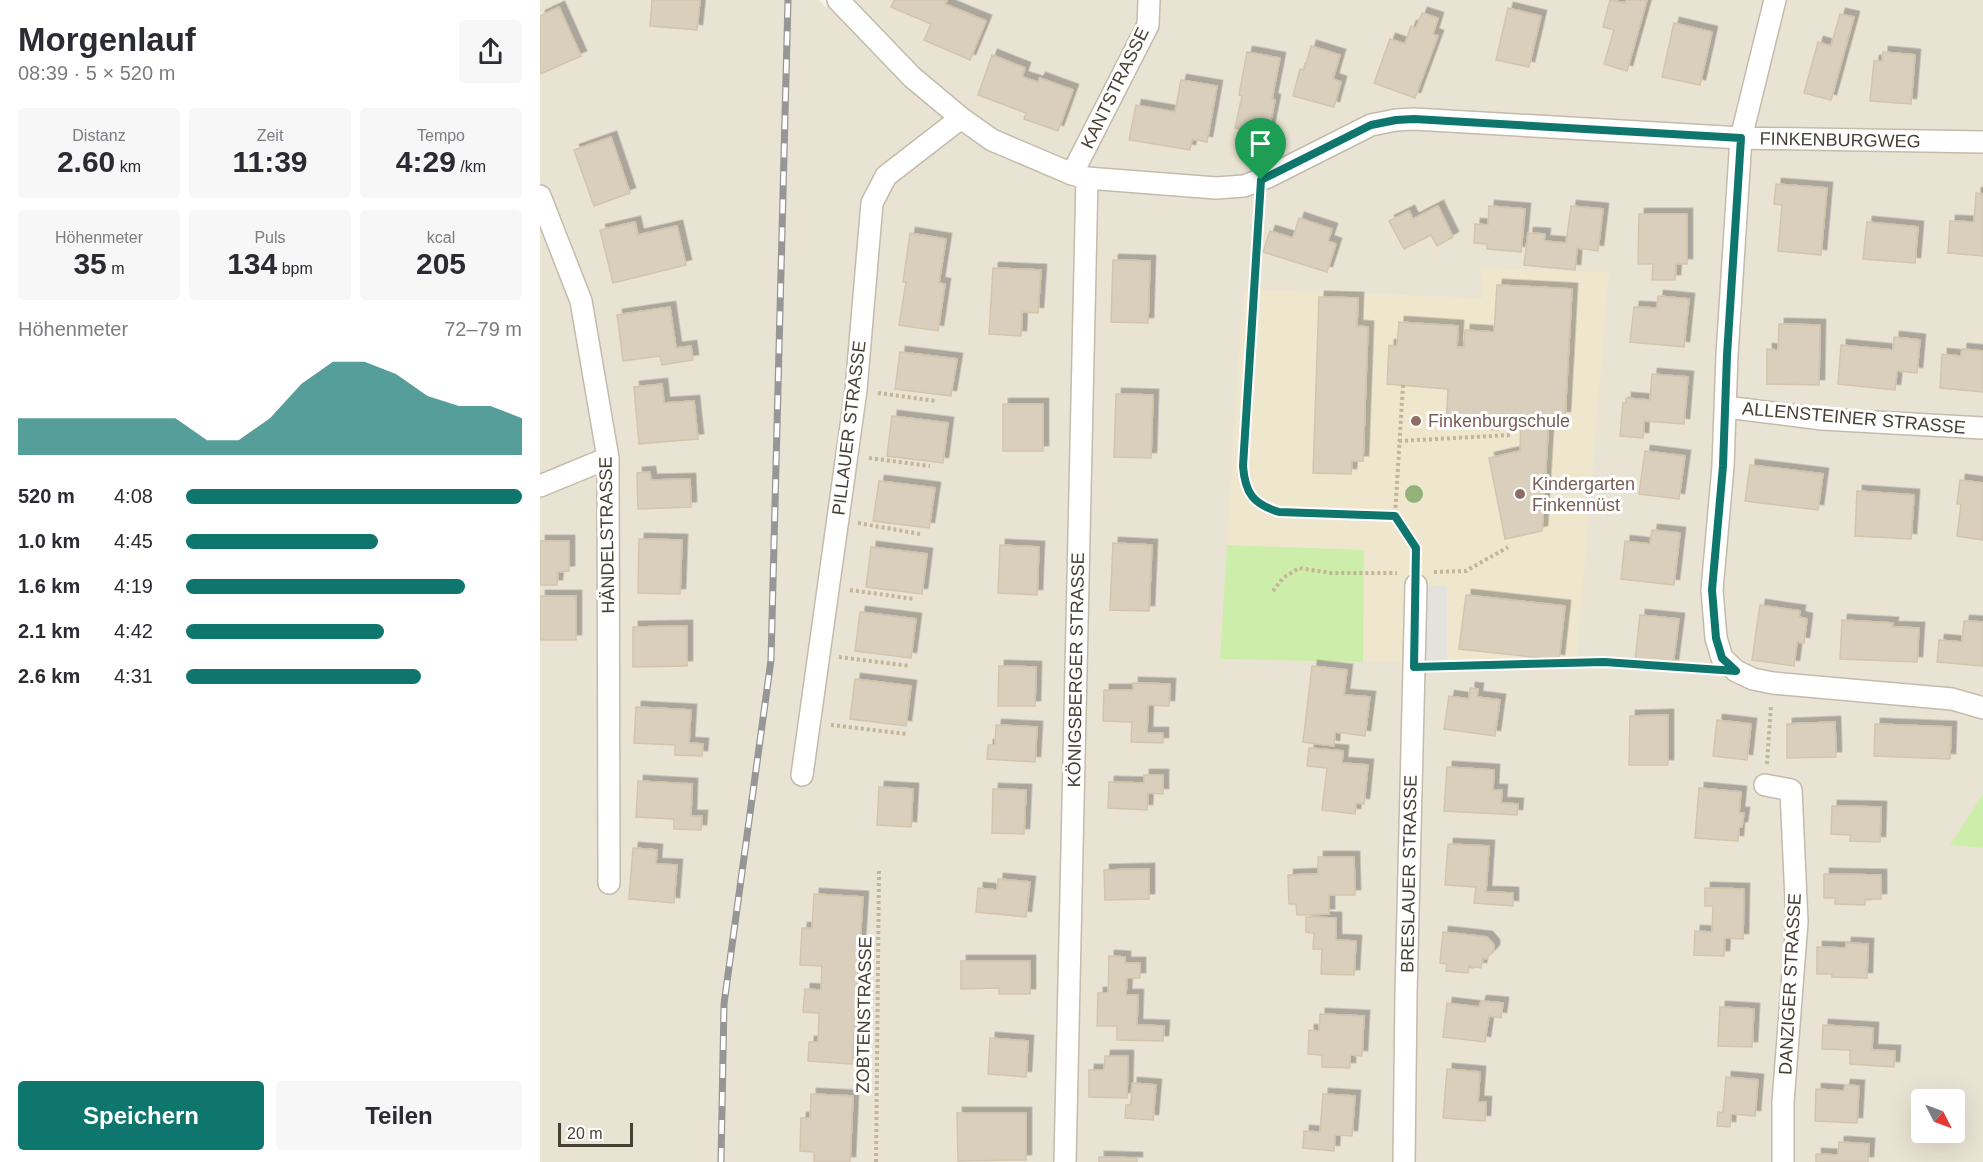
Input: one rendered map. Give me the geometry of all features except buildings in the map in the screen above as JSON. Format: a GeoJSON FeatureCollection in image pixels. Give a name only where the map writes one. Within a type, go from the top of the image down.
{"type":"FeatureCollection","features":[{"type":"Feature","properties":{"kind":"street","name":"FINKENBURGWEG"},"geometry":{"type":"LineString","coordinates":[[838,0],[912,78],[961,118],[992,140],[1079,176],[1215,188],[1244,186],[1261,180],[1371,125],[1414,119],[1741,138],[1983,142]]}},
{"type":"Feature","properties":{"kind":"street","name":"KANTSTRASSE"},"geometry":{"type":"LineString","coordinates":[[1079,176],[1148,25],[1149,0]]}},
{"type":"Feature","properties":{"kind":"street"},"geometry":{"type":"LineString","coordinates":[[1775,0],[1741,138],[1727,355],[1726,407],[1712,590],[1716,638],[1722,658],[1736,671],[1752,679],[1773,683],[1952,699],[1983,708]]}},
{"type":"Feature","properties":{"kind":"street","name":"PILLAUER STRASSE"},"geometry":{"type":"LineString","coordinates":[[802,776],[856,390],[872,203],[886,176],[961,118]]}},
{"type":"Feature","properties":{"kind":"street","name":"KÖNIGSBERGER STRASSE"},"geometry":{"type":"LineString","coordinates":[[1065,1162],[1079,176]]}},
{"type":"Feature","properties":{"kind":"street","name":"HÄNDELSTRASSE"},"geometry":{"type":"LineString","coordinates":[[540,196],[581,301],[608,458],[609,884]]}},
{"type":"Feature","properties":{"kind":"street","name":"ALLENSTEINER STRASSE"},"geometry":{"type":"LineString","coordinates":[[1726,407],[1822,419],[1983,428]]}},
{"type":"Feature","properties":{"kind":"street"},"geometry":{"type":"LineString","coordinates":[[540,486],[608,458]]}},
{"type":"Feature","properties":{"kind":"street","name":"BRESLAUER STRASSE"},"geometry":{"type":"LineString","coordinates":[[1404,1162],[1416,579]]}},
{"type":"Feature","properties":{"kind":"street","name":"DANZIGER STRASSE"},"geometry":{"type":"LineString","coordinates":[[1765,786],[1791,790],[1797,922],[1783,1102],[1784,1162]]}},
{"type":"Feature","properties":{"kind":"path"},"geometry":{"type":"LineString","coordinates":[[1261,180],[1243,466],[1244,482],[1250,494],[1258,502],[1279,512],[1395,516]]}},
{"type":"Feature","properties":{"kind":"path"},"geometry":{"type":"LineString","coordinates":[[1403,385],[1395,516],[1416,548],[1416,579]]}},
{"type":"Feature","properties":{"kind":"path"},"geometry":{"type":"LineString","coordinates":[[856,390],[936,401]]}},
{"type":"Feature","properties":{"kind":"path"},"geometry":{"type":"LineString","coordinates":[[1399,441],[1510,435]]}},
{"type":"Feature","properties":{"kind":"path"},"geometry":{"type":"LineString","coordinates":[[847,455],[930,466]]}},
{"type":"Feature","properties":{"kind":"path"},"geometry":{"type":"LineString","coordinates":[[838,519],[920,534]]}},
{"type":"Feature","properties":{"kind":"path"},"geometry":{"type":"LineString","coordinates":[[1273,591],[1284,578],[1299,568],[1331,573],[1416,579],[1466,571],[1508,547]]}},
{"type":"Feature","properties":{"kind":"path"},"geometry":{"type":"LineString","coordinates":[[828,586],[914,599]]}},
{"type":"Feature","properties":{"kind":"path"},"geometry":{"type":"LineString","coordinates":[[819,655],[910,666]]}},
{"type":"Feature","properties":{"kind":"path"},"geometry":{"type":"LineString","coordinates":[[1414,667],[1604,662],[1736,671]]}},
{"type":"Feature","properties":{"kind":"path"},"geometry":{"type":"LineString","coordinates":[[1765,786],[1773,683]]}},
{"type":"Feature","properties":{"kind":"path"},"geometry":{"type":"LineString","coordinates":[[809,723],[907,734]]}},
{"type":"Feature","properties":{"kind":"path","name":"ZOBTENSTRASSE"},"geometry":{"type":"LineString","coordinates":[[876,1162],[879,868]]}},
{"type":"Feature","properties":{"kind":"shaded area"},"geometry":{"type":"Polygon","coordinates":[[[540,0],[819,0],[827,9],[827,0],[1983,0],[1983,794],[1951,844],[1983,848],[1983,1162],[540,1162],[540,0]]]}},
{"type":"Feature","properties":{"kind":"shaded area","name":"Finkenburgschule"},"geometry":{"type":"Polygon","coordinates":[[[1480,268],[1609,272],[1576,666],[1220,659],[1243,289],[1483,298],[1480,268]]]}},
{"type":"Feature","properties":{"kind":"shaded area"},"geometry":{"type":"Polygon","coordinates":[[[1425,586],[1447,586],[1447,663],[1425,663],[1425,586]]]}},
{"type":"Feature","properties":{"kind":"green space"},"geometry":{"type":"Polygon","coordinates":[[[1227,545],[1364,550],[1363,662],[1220,659],[1227,545]]]}},
{"type":"Feature","properties":{"kind":"green space"},"geometry":{"type":"Polygon","coordinates":[[[1983,794],[1983,848],[1950,845],[1983,794]]]}},
{"type":"Feature","properties":{"kind":"railway"},"geometry":{"type":"LineString","coordinates":[[721,1162],[724,1004],[771,660],[788,0]]}},
{"type":"Feature","properties":{"kind":"place","name":"Finkenburgschule"},"geometry":{"type":"Point","coordinates":[1416,421]}},
{"type":"Feature","properties":{"kind":"place","name":"Kindergarten Finkennüst"},"geometry":{"type":"Point","coordinates":[1520,494]}},
{"type":"Feature","properties":{"kind":"route"},"geometry":{"type":"LineString","coordinates":[[1414,119],[1741,138],[1727,355],[1723,466],[1712,590],[1716,638],[1722,658],[1736,671],[1688,670],[1604,662],[1414,667],[1416,548],[1395,516],[1279,512],[1258,502],[1250,494],[1244,482],[1243,466],[1261,180],[1371,125],[1396,120],[1414,119]]}}]}
